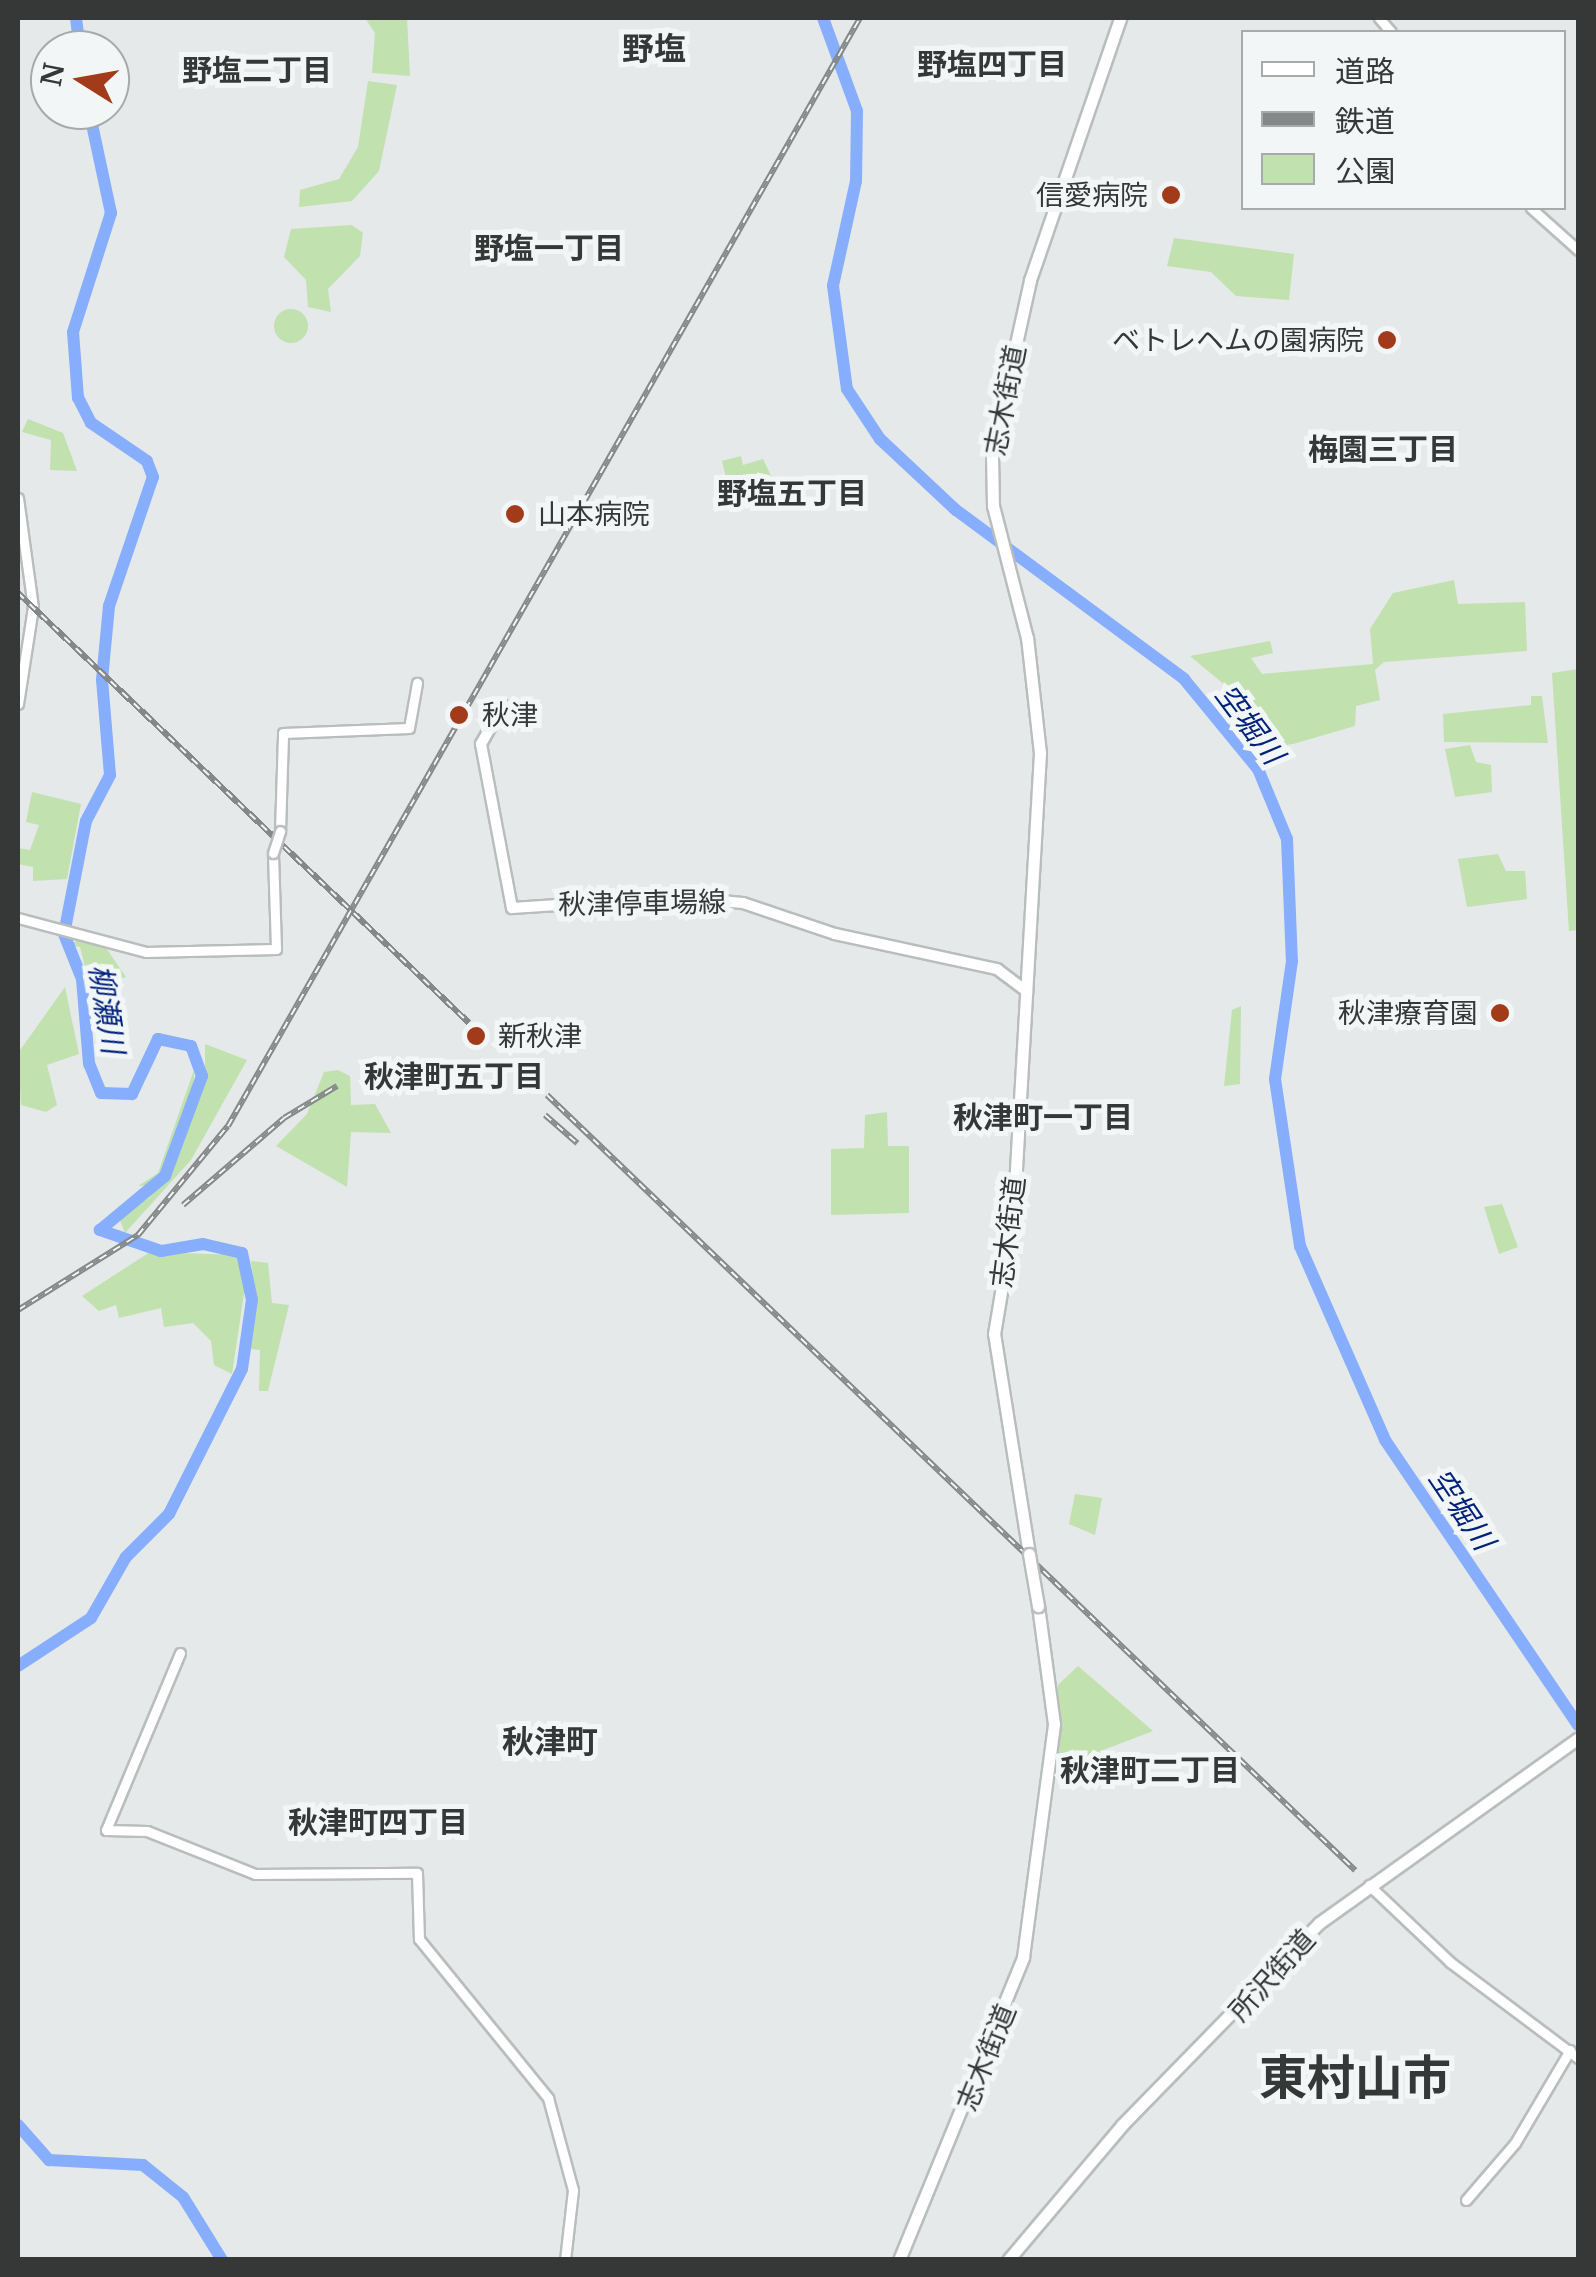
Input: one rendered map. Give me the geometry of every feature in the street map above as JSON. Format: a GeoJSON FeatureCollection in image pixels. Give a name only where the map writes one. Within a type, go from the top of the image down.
{"type":"FeatureCollection","features":[{"type":"Feature","properties":{"kind":"main road","name":"志木街道"},"geometry":{"type":"LineString","coordinates":[[899,2260],[1023,1957],[1054,1724],[994,1334],[1013,1222],[1040,753],[1027,638],[996,518],[992,452],[1030,280],[1120,18]]}},
{"type":"Feature","properties":{"kind":"main road","name":"秋津停車場線"},"geometry":{"type":"LineString","coordinates":[[503,705],[481,744],[512,908],[678,897],[743,902],[835,934],[997,968],[1026,992]]}},
{"type":"Feature","properties":{"kind":"main road","name":"所沢街道"},"geometry":{"type":"LineString","coordinates":[[1008,2260],[1122,2125],[1304,1937],[1369,1884],[1576,1740]]}},
{"type":"Feature","properties":{"kind":"street"},"geometry":{"type":"LineString","coordinates":[[1533,210],[1578,250]]}},
{"type":"Feature","properties":{"kind":"street"},"geometry":{"type":"LineString","coordinates":[[18,498],[33,608],[18,704]]}},
{"type":"Feature","properties":{"kind":"street"},"geometry":{"type":"LineString","coordinates":[[18,918],[53,932],[162,954],[276,949],[273,853],[280,831],[283,733],[409,728],[418,683]]}},
{"type":"Feature","properties":{"kind":"street"},"geometry":{"type":"LineString","coordinates":[[180,1654],[106,1830],[147,1831],[256,1874],[416,1873],[418,1939],[548,2098],[573,2190],[565,2260]]}},
{"type":"Feature","properties":{"kind":"street"},"geometry":{"type":"LineString","coordinates":[[1369,1884],[1450,1962],[1574,2054],[1515,2143],[1466,2200]]}},
{"type":"Feature","properties":{"kind":"green space"},"geometry":{"type":"Polygon","coordinates":[[[365,18],[407,18],[410,76],[372,73],[375,33],[365,18]]]}},
{"type":"Feature","properties":{"kind":"green space"},"geometry":{"type":"Polygon","coordinates":[[[368,81],[397,85],[379,171],[352,201],[299,207],[300,190],[339,179],[358,147],[368,81]]]}},
{"type":"Feature","properties":{"kind":"green space"},"geometry":{"type":"Polygon","coordinates":[[[352,225],[363,233],[360,256],[328,289],[331,312],[308,307],[306,280],[284,257],[291,229],[352,225]]]}},
{"type":"Feature","properties":{"kind":"green space"},"geometry":{"type":"Polygon","coordinates":[[[1174,238],[1294,254],[1289,300],[1236,296],[1211,272],[1167,266],[1174,238]]]}},
{"type":"Feature","properties":{"kind":"green space"},"geometry":{"type":"Polygon","coordinates":[[[291,309],[303,314],[308,326],[303,338],[291,343],[279,338],[274,326],[279,314],[291,309]]]}},
{"type":"Feature","properties":{"kind":"green space"},"geometry":{"type":"Polygon","coordinates":[[[28,419],[63,433],[77,471],[50,470],[51,440],[22,432],[28,419]]]}},
{"type":"Feature","properties":{"kind":"green space"},"geometry":{"type":"Polygon","coordinates":[[[741,456],[743,465],[763,459],[773,480],[728,486],[722,461],[741,456]]]}},
{"type":"Feature","properties":{"kind":"green space"},"geometry":{"type":"Polygon","coordinates":[[[1454,580],[1458,604],[1525,602],[1527,651],[1384,662],[1375,670],[1380,700],[1356,706],[1355,726],[1293,744],[1268,748],[1231,690],[1190,656],[1270,641],[1273,653],[1251,658],[1262,674],[1373,664],[1370,629],[1393,593],[1454,580]]]}},
{"type":"Feature","properties":{"kind":"green space"},"geometry":{"type":"Polygon","coordinates":[[[1578,669],[1578,930],[1569,931],[1552,673],[1578,669]]]}},
{"type":"Feature","properties":{"kind":"green space"},"geometry":{"type":"Polygon","coordinates":[[[1531,696],[1542,696],[1548,743],[1444,742],[1443,714],[1531,705],[1531,696]]]}},
{"type":"Feature","properties":{"kind":"green space"},"geometry":{"type":"Polygon","coordinates":[[[1470,745],[1476,762],[1491,765],[1492,792],[1455,797],[1445,749],[1470,745]]]}},
{"type":"Feature","properties":{"kind":"green space"},"geometry":{"type":"Polygon","coordinates":[[[32,792],[81,804],[67,879],[33,881],[33,867],[18,864],[18,848],[30,850],[39,825],[26,822],[32,792]]]}},
{"type":"Feature","properties":{"kind":"green space"},"geometry":{"type":"Polygon","coordinates":[[[1498,854],[1506,871],[1525,871],[1527,899],[1467,907],[1458,859],[1498,854]]]}},
{"type":"Feature","properties":{"kind":"green space"},"geometry":{"type":"Polygon","coordinates":[[[80,939],[104,945],[126,977],[106,984],[115,1014],[97,1016],[80,947],[69,945],[80,939]]]}},
{"type":"Feature","properties":{"kind":"green space"},"geometry":{"type":"Polygon","coordinates":[[[65,987],[79,1054],[47,1065],[57,1105],[46,1112],[21,1105],[18,1053],[65,987]]]}},
{"type":"Feature","properties":{"kind":"green space"},"geometry":{"type":"Polygon","coordinates":[[[1241,1006],[1240,1084],[1224,1086],[1232,1010],[1241,1006]]]}},
{"type":"Feature","properties":{"kind":"green space"},"geometry":{"type":"Polygon","coordinates":[[[205,1044],[247,1060],[191,1160],[125,1233],[117,1213],[149,1198],[177,1160],[205,1081],[205,1044]]]}},
{"type":"Feature","properties":{"kind":"green space"},"geometry":{"type":"Polygon","coordinates":[[[195,1067],[190,1116],[170,1164],[149,1185],[138,1186],[158,1173],[195,1067]]]}},
{"type":"Feature","properties":{"kind":"green space"},"geometry":{"type":"Polygon","coordinates":[[[338,1070],[350,1076],[351,1105],[375,1104],[391,1133],[351,1132],[347,1187],[276,1146],[307,1114],[324,1072],[338,1070]]]}},
{"type":"Feature","properties":{"kind":"green space"},"geometry":{"type":"Polygon","coordinates":[[[887,1112],[888,1146],[909,1146],[909,1213],[831,1215],[831,1149],[864,1148],[865,1115],[887,1112]]]}},
{"type":"Feature","properties":{"kind":"green space"},"geometry":{"type":"Polygon","coordinates":[[[1502,1204],[1518,1247],[1499,1254],[1484,1207],[1502,1204]]]}},
{"type":"Feature","properties":{"kind":"green space"},"geometry":{"type":"Polygon","coordinates":[[[150,1252],[239,1255],[248,1267],[232,1374],[214,1365],[211,1341],[193,1323],[164,1327],[161,1308],[119,1318],[116,1305],[99,1311],[82,1296],[150,1252]]]}},
{"type":"Feature","properties":{"kind":"green space"},"geometry":{"type":"Polygon","coordinates":[[[251,1261],[268,1263],[272,1303],[289,1305],[268,1391],[259,1391],[260,1350],[251,1349],[244,1367],[256,1304],[251,1261]]]}},
{"type":"Feature","properties":{"kind":"green space"},"geometry":{"type":"Polygon","coordinates":[[[1075,1494],[1102,1498],[1095,1535],[1069,1524],[1075,1494]]]}},
{"type":"Feature","properties":{"kind":"green space"},"geometry":{"type":"Polygon","coordinates":[[[1078,1666],[1153,1731],[1056,1768],[1058,1685],[1078,1666]]]}},
{"type":"Feature","properties":{"kind":"waterway","name":"柳瀬川"},"geometry":{"type":"LineString","coordinates":[[76,18],[78,30]]}},
{"type":"Feature","properties":{"kind":"waterway","name":"空堀川"},"geometry":{"type":"LineString","coordinates":[[823,18],[857,111],[856,181],[833,286],[847,389],[880,439],[956,510],[1184,679],[1258,769],[1287,839],[1292,961],[1275,1079],[1300,1246],[1385,1440],[1578,1725]]}},
{"type":"Feature","properties":{"kind":"waterway","name":"柳瀬川"},"geometry":{"type":"LineString","coordinates":[[18,1666],[91,1618],[126,1557],[169,1514],[242,1369],[252,1300],[242,1253],[203,1244],[161,1251],[100,1230],[165,1176],[202,1076],[191,1046],[158,1039],[132,1094],[101,1093],[89,1064],[82,979],[64,934],[86,821],[110,775],[102,680],[109,606],[153,477],[147,461],[91,423],[78,398],[73,332],[111,213],[93,130]]}},
{"type":"Feature","properties":{"kind":"waterway","name":"柳瀬川"},"geometry":{"type":"LineString","coordinates":[[18,2125],[49,2160],[143,2165],[183,2197],[222,2260]]}},
{"type":"Feature","properties":{"kind":"railway"},"geometry":{"type":"LineString","coordinates":[[18,1310],[138,1235],[228,1126],[860,18]]}},
{"type":"Feature","properties":{"kind":"railway"},"geometry":{"type":"LineString","coordinates":[[18,593],[469,1023]]}},
{"type":"Feature","properties":{"kind":"railway"},"geometry":{"type":"LineString","coordinates":[[183,1205],[284,1118],[337,1086]]}},
{"type":"Feature","properties":{"kind":"railway"},"geometry":{"type":"LineString","coordinates":[[547,1095],[1355,1870]]}},
{"type":"Feature","properties":{"kind":"railway"},"geometry":{"type":"LineString","coordinates":[[545,1115],[577,1143]]}},
{"type":"Feature","properties":{"kind":"place","name":"信愛病院"},"geometry":{"type":"Point","coordinates":[1171,195]}},
{"type":"Feature","properties":{"kind":"place","name":"ベトレヘムの園病院"},"geometry":{"type":"Point","coordinates":[1387,340]}},
{"type":"Feature","properties":{"kind":"place","name":"山本病院"},"geometry":{"type":"Point","coordinates":[515,514]}},
{"type":"Feature","properties":{"kind":"place","name":"秋津"},"geometry":{"type":"Point","coordinates":[459,715]}},
{"type":"Feature","properties":{"kind":"place","name":"秋津療育園"},"geometry":{"type":"Point","coordinates":[1500,1013]}},
{"type":"Feature","properties":{"kind":"place","name":"新秋津"},"geometry":{"type":"Point","coordinates":[476,1036]}},
{"type":"Feature","properties":{"kind":"district","name":"野塩"},"geometry":{"type":"Point","coordinates":[654,49]}},
{"type":"Feature","properties":{"kind":"district","name":"野塩四丁目"},"geometry":{"type":"Point","coordinates":[992,64]}},
{"type":"Feature","properties":{"kind":"district","name":"野塩二丁目"},"geometry":{"type":"Point","coordinates":[257,70]}},
{"type":"Feature","properties":{"kind":"district","name":"野塩一丁目"},"geometry":{"type":"Point","coordinates":[549,248]}},
{"type":"Feature","properties":{"kind":"district","name":"梅園三丁目"},"geometry":{"type":"Point","coordinates":[1383,449]}},
{"type":"Feature","properties":{"kind":"district","name":"野塩五丁目"},"geometry":{"type":"Point","coordinates":[792,493]}},
{"type":"Feature","properties":{"kind":"district","name":"秋津町五丁目"},"geometry":{"type":"Point","coordinates":[454,1076]}},
{"type":"Feature","properties":{"kind":"district","name":"秋津町一丁目"},"geometry":{"type":"Point","coordinates":[1043,1117]}},
{"type":"Feature","properties":{"kind":"district","name":"秋津町"},"geometry":{"type":"Point","coordinates":[550,1742]}},
{"type":"Feature","properties":{"kind":"district","name":"秋津町二丁目"},"geometry":{"type":"Point","coordinates":[1150,1770]}},
{"type":"Feature","properties":{"kind":"district","name":"秋津町四丁目"},"geometry":{"type":"Point","coordinates":[378,1822]}},
{"type":"Feature","properties":{"kind":"district","name":"東村山市"},"geometry":{"type":"Point","coordinates":[1355,2079]}}]}
